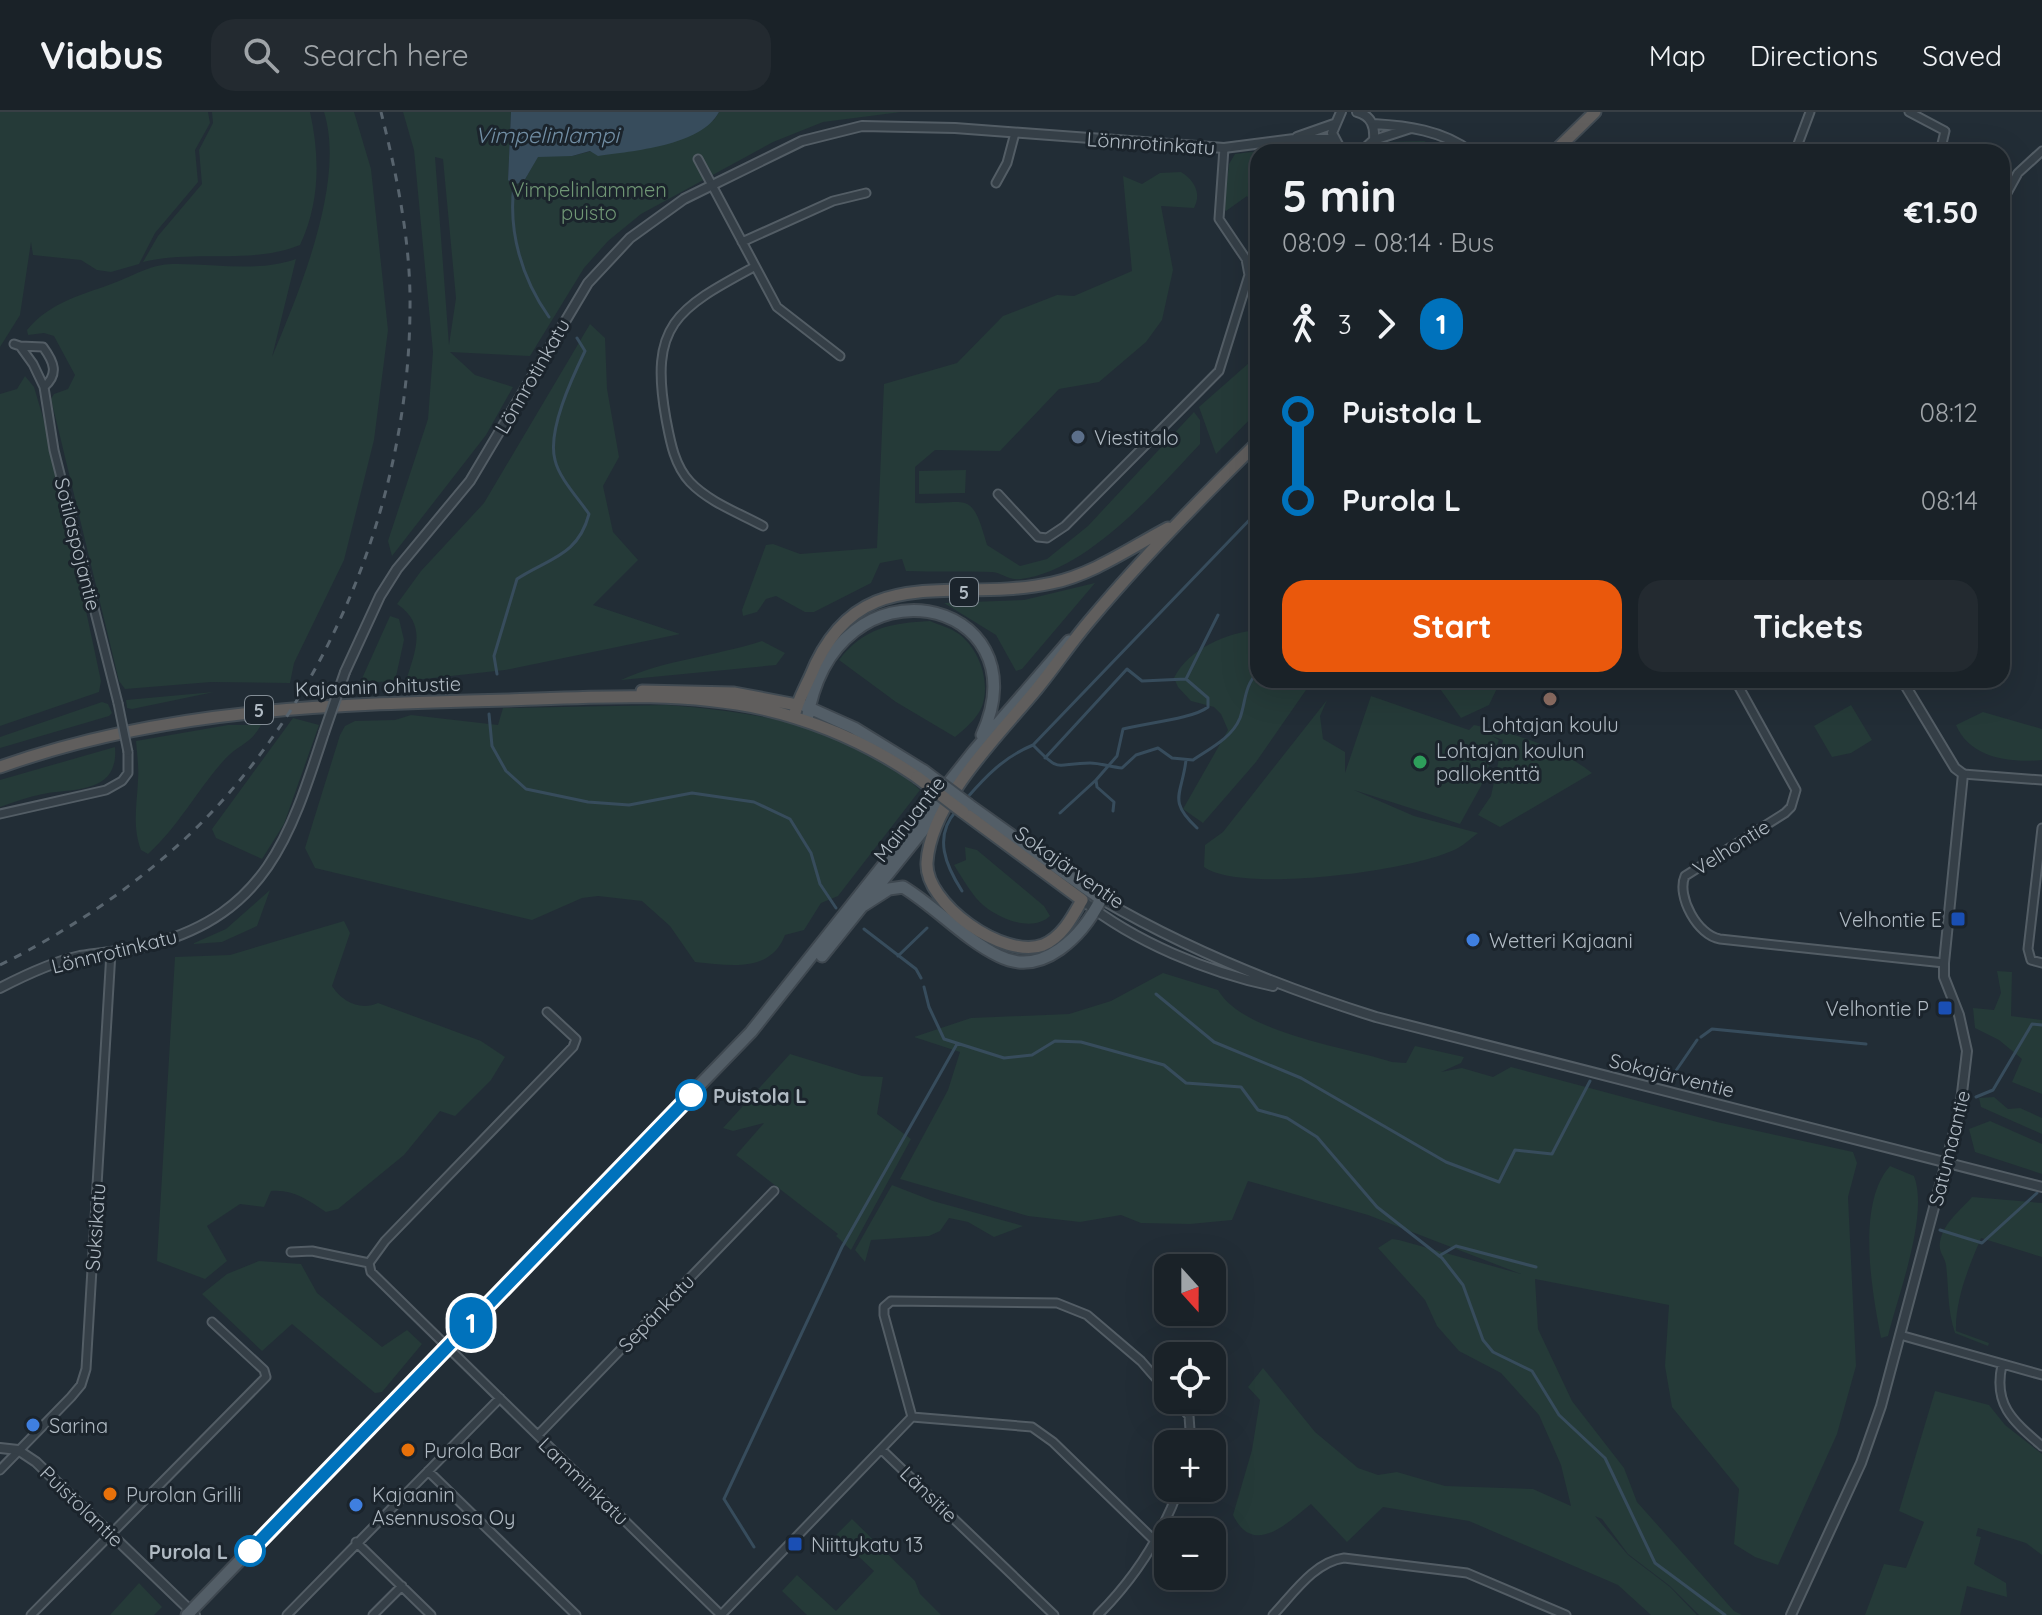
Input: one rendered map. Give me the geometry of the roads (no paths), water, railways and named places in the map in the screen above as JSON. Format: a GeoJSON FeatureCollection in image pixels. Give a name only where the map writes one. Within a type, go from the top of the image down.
{"type":"FeatureCollection","features":[{"type":"Feature","properties":{"kind":"highway"},"geometry":{"type":"LineString","coordinates":[[1562,144],[1595,112]]}},
{"type":"Feature","properties":{"kind":"highway","name":"Mainuantie"},"geometry":{"type":"LineString","coordinates":[[961,782],[1089,621],[1175,524],[1250,450]]}},
{"type":"Feature","properties":{"kind":"highway","name":"5"},"geometry":{"type":"LineString","coordinates":[[920,774],[851,737],[807,720],[800,709],[822,647],[855,610],[902,593],[995,592],[1068,579],[1114,559],[1175,524]]}},
{"type":"Feature","properties":{"kind":"highway","name":"Kajaanin ohitustie"},"geometry":{"type":"LineString","coordinates":[[0,767],[88,740],[227,713],[352,704],[586,697],[703,700],[800,709]]}},
{"type":"Feature","properties":{"kind":"highway","name":"Sokajärventie"},"geometry":{"type":"LineString","coordinates":[[920,774],[1092,900]]}},
{"type":"Feature","properties":{"kind":"highway","name":"5"},"geometry":{"type":"LineString","coordinates":[[961,782],[935,831],[927,865],[930,879],[946,903],[988,935],[1022,948],[1042,945],[1061,934],[1092,900]]}},
{"type":"Feature","properties":{"kind":"main road"},"geometry":{"type":"LineString","coordinates":[[800,709],[827,660],[844,637],[856,628],[879,616],[904,610],[938,615],[971,633],[986,650],[994,671],[994,705],[974,751]]}},
{"type":"Feature","properties":{"kind":"main road","name":"Mainuantie"},"geometry":{"type":"LineString","coordinates":[[191,1614],[751,1032],[1043,667],[1089,621]]}},
{"type":"Feature","properties":{"kind":"main road","name":"5"},"geometry":{"type":"LineString","coordinates":[[800,709],[854,728],[920,774]]}},
{"type":"Feature","properties":{"kind":"main road","name":"Mainuantie"},"geometry":{"type":"LineString","coordinates":[[751,1032],[767,1020],[864,905],[961,782]]}},
{"type":"Feature","properties":{"kind":"main road"},"geometry":{"type":"LineString","coordinates":[[864,905],[889,889],[903,887],[1000,957],[1025,961],[1050,956],[1068,945],[1092,900]]}},
{"type":"Feature","properties":{"kind":"street","name":"Lönnrotinkatu"},"geometry":{"type":"LineString","coordinates":[[1294,139],[1349,112]]}},
{"type":"Feature","properties":{"kind":"street"},"geometry":{"type":"LineString","coordinates":[[1359,112],[1373,124],[1411,128],[1448,138],[1458,144]]}},
{"type":"Feature","properties":{"kind":"street"},"geometry":{"type":"LineString","coordinates":[[1798,144],[1810,112]]}},
{"type":"Feature","properties":{"kind":"street"},"geometry":{"type":"LineString","coordinates":[[1909,112],[1945,131],[1942,144]]}},
{"type":"Feature","properties":{"kind":"street"},"geometry":{"type":"LineString","coordinates":[[1337,118],[1333,139],[1337,144]]}},
{"type":"Feature","properties":{"kind":"street","name":"Lönnrotinkatu"},"geometry":{"type":"LineString","coordinates":[[0,988],[62,960],[153,944],[194,931],[236,903],[265,872],[290,831],[345,672],[380,596],[397,569],[476,472],[588,283],[630,238],[712,184],[802,141],[846,129],[893,124],[1224,148],[1250,145]]}},
{"type":"Feature","properties":{"kind":"street"},"geometry":{"type":"LineString","coordinates":[[1373,124],[1374,140]]}},
{"type":"Feature","properties":{"kind":"street"},"geometry":{"type":"LineString","coordinates":[[1370,144],[1411,128]]}},
{"type":"Feature","properties":{"kind":"street"},"geometry":{"type":"LineString","coordinates":[[996,183],[1007,163],[1015,133]]}},
{"type":"Feature","properties":{"kind":"street","name":"Lönnrotinkatu"},"geometry":{"type":"LineString","coordinates":[[1255,144],[1294,139],[1333,139]]}},
{"type":"Feature","properties":{"kind":"street"},"geometry":{"type":"LineString","coordinates":[[998,494],[1038,537],[1047,538],[1065,526],[1219,371],[1249,275],[1246,259],[1221,225],[1217,210],[1224,148]]}},
{"type":"Feature","properties":{"kind":"street"},"geometry":{"type":"LineString","coordinates":[[2010,188],[2018,173],[2042,151]]}},
{"type":"Feature","properties":{"kind":"street"},"geometry":{"type":"LineString","coordinates":[[698,159],[754,267],[785,316],[831,345],[840,356]]}},
{"type":"Feature","properties":{"kind":"street"},"geometry":{"type":"LineString","coordinates":[[742,242],[833,201],[866,193]]}},
{"type":"Feature","properties":{"kind":"street"},"geometry":{"type":"LineString","coordinates":[[754,267],[694,300],[679,316],[666,338],[660,382],[675,456],[689,481],[763,526]]}},
{"type":"Feature","properties":{"kind":"street","name":"Sotilaspojantie"},"geometry":{"type":"LineString","coordinates":[[0,814],[112,788],[128,773],[128,752],[118,703],[54,450],[44,387],[17,345],[43,347],[49,355],[55,368],[52,381],[44,387]]}},
{"type":"Feature","properties":{"kind":"street","name":"Velhontie"},"geometry":{"type":"LineString","coordinates":[[1739,688],[1796,790],[1791,807],[1785,813],[1685,876],[1680,886],[1702,931],[1720,939],[1944,963]]}},
{"type":"Feature","properties":{"kind":"street"},"geometry":{"type":"LineString","coordinates":[[1907,688],[1955,768],[1963,774],[2042,780]]}},
{"type":"Feature","properties":{"kind":"street","name":"Satumaantie"},"geometry":{"type":"LineString","coordinates":[[1791,1615],[1861,1463],[1947,1162],[1967,1068],[1965,1036],[1944,977],[1963,774]]}},
{"type":"Feature","properties":{"kind":"street"},"geometry":{"type":"LineString","coordinates":[[2042,828],[2028,949],[2031,960],[2042,963]]}},
{"type":"Feature","properties":{"kind":"street","name":"Sokajärventie"},"geometry":{"type":"LineString","coordinates":[[1092,900],[1207,967],[1234,978],[1295,991],[1478,1044],[2042,1187]]}},
{"type":"Feature","properties":{"kind":"street","name":"Suksikatu"},"geometry":{"type":"LineString","coordinates":[[0,1470],[71,1397],[81,1385],[86,1369],[111,952]]}},
{"type":"Feature","properties":{"kind":"street"},"geometry":{"type":"LineString","coordinates":[[291,1252],[312,1251],[369,1263],[385,1241],[573,1047],[576,1039],[547,1012]]}},
{"type":"Feature","properties":{"kind":"street","name":"Sepänkatu"},"geometry":{"type":"LineString","coordinates":[[538,1435],[774,1191]]}},
{"type":"Feature","properties":{"kind":"street","name":"Lamminkatu"},"geometry":{"type":"LineString","coordinates":[[369,1263],[371,1272],[449,1345],[721,1615]]}},
{"type":"Feature","properties":{"kind":"street"},"geometry":{"type":"LineString","coordinates":[[1098,1615],[1137,1571],[1154,1540],[1053,1442],[1032,1427],[912,1417],[884,1307],[900,1299],[1057,1303],[1087,1315],[1154,1376]]}},
{"type":"Feature","properties":{"kind":"street"},"geometry":{"type":"LineString","coordinates":[[31,1615],[266,1377],[264,1370],[212,1322]]}},
{"type":"Feature","properties":{"kind":"street"},"geometry":{"type":"LineString","coordinates":[[1900,1335],[2042,1375]]}},
{"type":"Feature","properties":{"kind":"street"},"geometry":{"type":"LineString","coordinates":[[2002,1365],[1999,1393],[2006,1414],[2042,1446]]}},
{"type":"Feature","properties":{"kind":"street"},"geometry":{"type":"LineString","coordinates":[[287,1615],[500,1398]]}},
{"type":"Feature","properties":{"kind":"street","name":"Länsitie"},"geometry":{"type":"LineString","coordinates":[[912,1417],[882,1450],[1054,1615]]}},
{"type":"Feature","properties":{"kind":"street"},"geometry":{"type":"LineString","coordinates":[[0,1448],[18,1450]]}},
{"type":"Feature","properties":{"kind":"street","name":"Puistolantie"},"geometry":{"type":"LineString","coordinates":[[18,1450],[36,1462],[191,1614]]}},
{"type":"Feature","properties":{"kind":"street"},"geometry":{"type":"LineString","coordinates":[[721,1615],[882,1450]]}},
{"type":"Feature","properties":{"kind":"street"},"geometry":{"type":"LineString","coordinates":[[428,1471],[576,1615]]}},
{"type":"Feature","properties":{"kind":"street"},"geometry":{"type":"LineString","coordinates":[[356,1542],[431,1615]]}},
{"type":"Feature","properties":{"kind":"street"},"geometry":{"type":"LineString","coordinates":[[1273,1615],[1318,1569],[1330,1560],[1344,1558],[1467,1573],[1566,1615]]}},
{"type":"Feature","properties":{"kind":"street"},"geometry":{"type":"LineString","coordinates":[[373,1615],[402,1586]]}},
{"type":"Feature","properties":{"kind":"water","name":"Vimpelinlampi"},"geometry":{"type":"Polygon","coordinates":[[[511,112],[719,112],[697,133],[664,145],[598,156],[590,151],[572,156],[538,157],[524,181],[514,185],[508,180],[511,112]]]}},
{"type":"Feature","properties":{"kind":"waterway"},"geometry":{"type":"LineString","coordinates":[[514,185],[513,220],[519,254],[531,287],[549,317]]}},
{"type":"Feature","properties":{"kind":"waterway"},"geometry":{"type":"LineString","coordinates":[[497,674],[494,656],[517,579],[570,547],[578,539],[589,514],[560,474],[553,448],[562,405],[585,351],[577,338]]}},
{"type":"Feature","properties":{"kind":"waterway"},"geometry":{"type":"LineString","coordinates":[[966,799],[996,768],[1033,745],[1250,519]]}},
{"type":"Feature","properties":{"kind":"waterway"},"geometry":{"type":"LineString","coordinates":[[1045,758],[1127,669],[1142,681],[1186,679],[1218,615]]}},
{"type":"Feature","properties":{"kind":"waterway"},"geometry":{"type":"LineString","coordinates":[[1113,811],[1114,802],[1097,787],[1096,780],[1117,756],[1123,729],[1180,718],[1208,707],[1208,698],[1186,679]]}},
{"type":"Feature","properties":{"kind":"waterway"},"geometry":{"type":"LineString","coordinates":[[1033,745],[1059,765],[1090,763],[1122,768],[1136,755],[1158,748],[1172,758],[1193,760],[1232,731],[1240,718],[1250,684]]}},
{"type":"Feature","properties":{"kind":"waterway"},"geometry":{"type":"LineString","coordinates":[[489,714],[492,746],[506,771],[526,789],[588,802],[629,805],[692,793],[754,802],[790,819],[811,853],[820,884],[836,908]]}},
{"type":"Feature","properties":{"kind":"waterway"},"geometry":{"type":"LineString","coordinates":[[1186,760],[1179,803],[1197,828]]}},
{"type":"Feature","properties":{"kind":"waterway"},"geometry":{"type":"LineString","coordinates":[[1060,813],[1096,780]]}},
{"type":"Feature","properties":{"kind":"waterway"},"geometry":{"type":"LineString","coordinates":[[956,811],[945,831],[944,851],[962,891]]}},
{"type":"Feature","properties":{"kind":"waterway"},"geometry":{"type":"LineString","coordinates":[[898,956],[927,928]]}},
{"type":"Feature","properties":{"kind":"waterway"},"geometry":{"type":"LineString","coordinates":[[864,929],[916,969],[921,978]]}},
{"type":"Feature","properties":{"kind":"waterway"},"geometry":{"type":"LineString","coordinates":[[924,987],[929,1007],[944,1039],[1004,1058],[1032,1055],[1055,1041],[1081,1042],[1164,1065],[1186,1083],[1241,1087],[1258,1110],[1287,1118],[1317,1137],[1377,1207],[1442,1258],[1463,1285],[1483,1340],[1493,1352],[1532,1371],[1559,1415],[1605,1458],[1655,1563],[1725,1615]]}},
{"type":"Feature","properties":{"kind":"waterway"},"geometry":{"type":"LineString","coordinates":[[1156,994],[1214,1042],[1301,1078],[1446,1162],[1499,1182],[1515,1150],[1552,1154],[1590,1081]]}},
{"type":"Feature","properties":{"kind":"waterway"},"geometry":{"type":"LineString","coordinates":[[1976,1097],[1993,1090],[2032,1024],[2042,1025]]}},
{"type":"Feature","properties":{"kind":"waterway"},"geometry":{"type":"LineString","coordinates":[[1701,1037],[1712,1029],[1866,1044]]}},
{"type":"Feature","properties":{"kind":"waterway"},"geometry":{"type":"LineString","coordinates":[[1671,1078],[1697,1040]]}},
{"type":"Feature","properties":{"kind":"waterway"},"geometry":{"type":"LineString","coordinates":[[754,1547],[724,1499],[842,1247],[957,1044]]}},
{"type":"Feature","properties":{"kind":"waterway"},"geometry":{"type":"LineString","coordinates":[[1940,1230],[1982,1243],[2037,1193]]}},
{"type":"Feature","properties":{"kind":"waterway"},"geometry":{"type":"LineString","coordinates":[[1439,1256],[1456,1246],[1536,1267]]}},
{"type":"Feature","properties":{"kind":"railway"},"geometry":{"type":"LineString","coordinates":[[0,965],[84,917],[138,879],[210,814],[255,762],[294,705],[328,644],[357,580],[380,514],[396,446],[406,377],[410,309],[405,235],[381,112]]}},
{"type":"Feature","properties":{"kind":"place","name":"Viestitalo"},"geometry":{"type":"Point","coordinates":[1078,437]}},
{"type":"Feature","properties":{"kind":"place","name":"Lohtajan koulu"},"geometry":{"type":"Point","coordinates":[1550,699]}},
{"type":"Feature","properties":{"kind":"place","name":"Lohtajan koulun pallokenttä"},"geometry":{"type":"Point","coordinates":[1420,762]}},
{"type":"Feature","properties":{"kind":"place","name":"Velhontie E"},"geometry":{"type":"Point","coordinates":[1958,919]}},
{"type":"Feature","properties":{"kind":"place","name":"Wetteri Kajaani"},"geometry":{"type":"Point","coordinates":[1473,940]}},
{"type":"Feature","properties":{"kind":"place","name":"Velhontie P"},"geometry":{"type":"Point","coordinates":[1945,1008]}},
{"type":"Feature","properties":{"kind":"place","name":"Puistola L"},"geometry":{"type":"Point","coordinates":[691,1095]}},
{"type":"Feature","properties":{"kind":"place","name":"Sarina"},"geometry":{"type":"Point","coordinates":[33,1425]}},
{"type":"Feature","properties":{"kind":"place","name":"Purola Bar"},"geometry":{"type":"Point","coordinates":[408,1450]}},
{"type":"Feature","properties":{"kind":"place","name":"Purolan Grilli"},"geometry":{"type":"Point","coordinates":[110,1494]}},
{"type":"Feature","properties":{"kind":"place","name":"Kajaanin Asennusosa Oy"},"geometry":{"type":"Point","coordinates":[356,1505]}},
{"type":"Feature","properties":{"kind":"place","name":"Niittykatu 13"},"geometry":{"type":"Point","coordinates":[795,1544]}},
{"type":"Feature","properties":{"kind":"place","name":"Purola L"},"geometry":{"type":"Point","coordinates":[250,1551]}},
{"type":"Feature","properties":{"kind":"park label","name":"Vimpelinlammen puisto"},"geometry":{"type":"Point","coordinates":[589,200]}}]}
